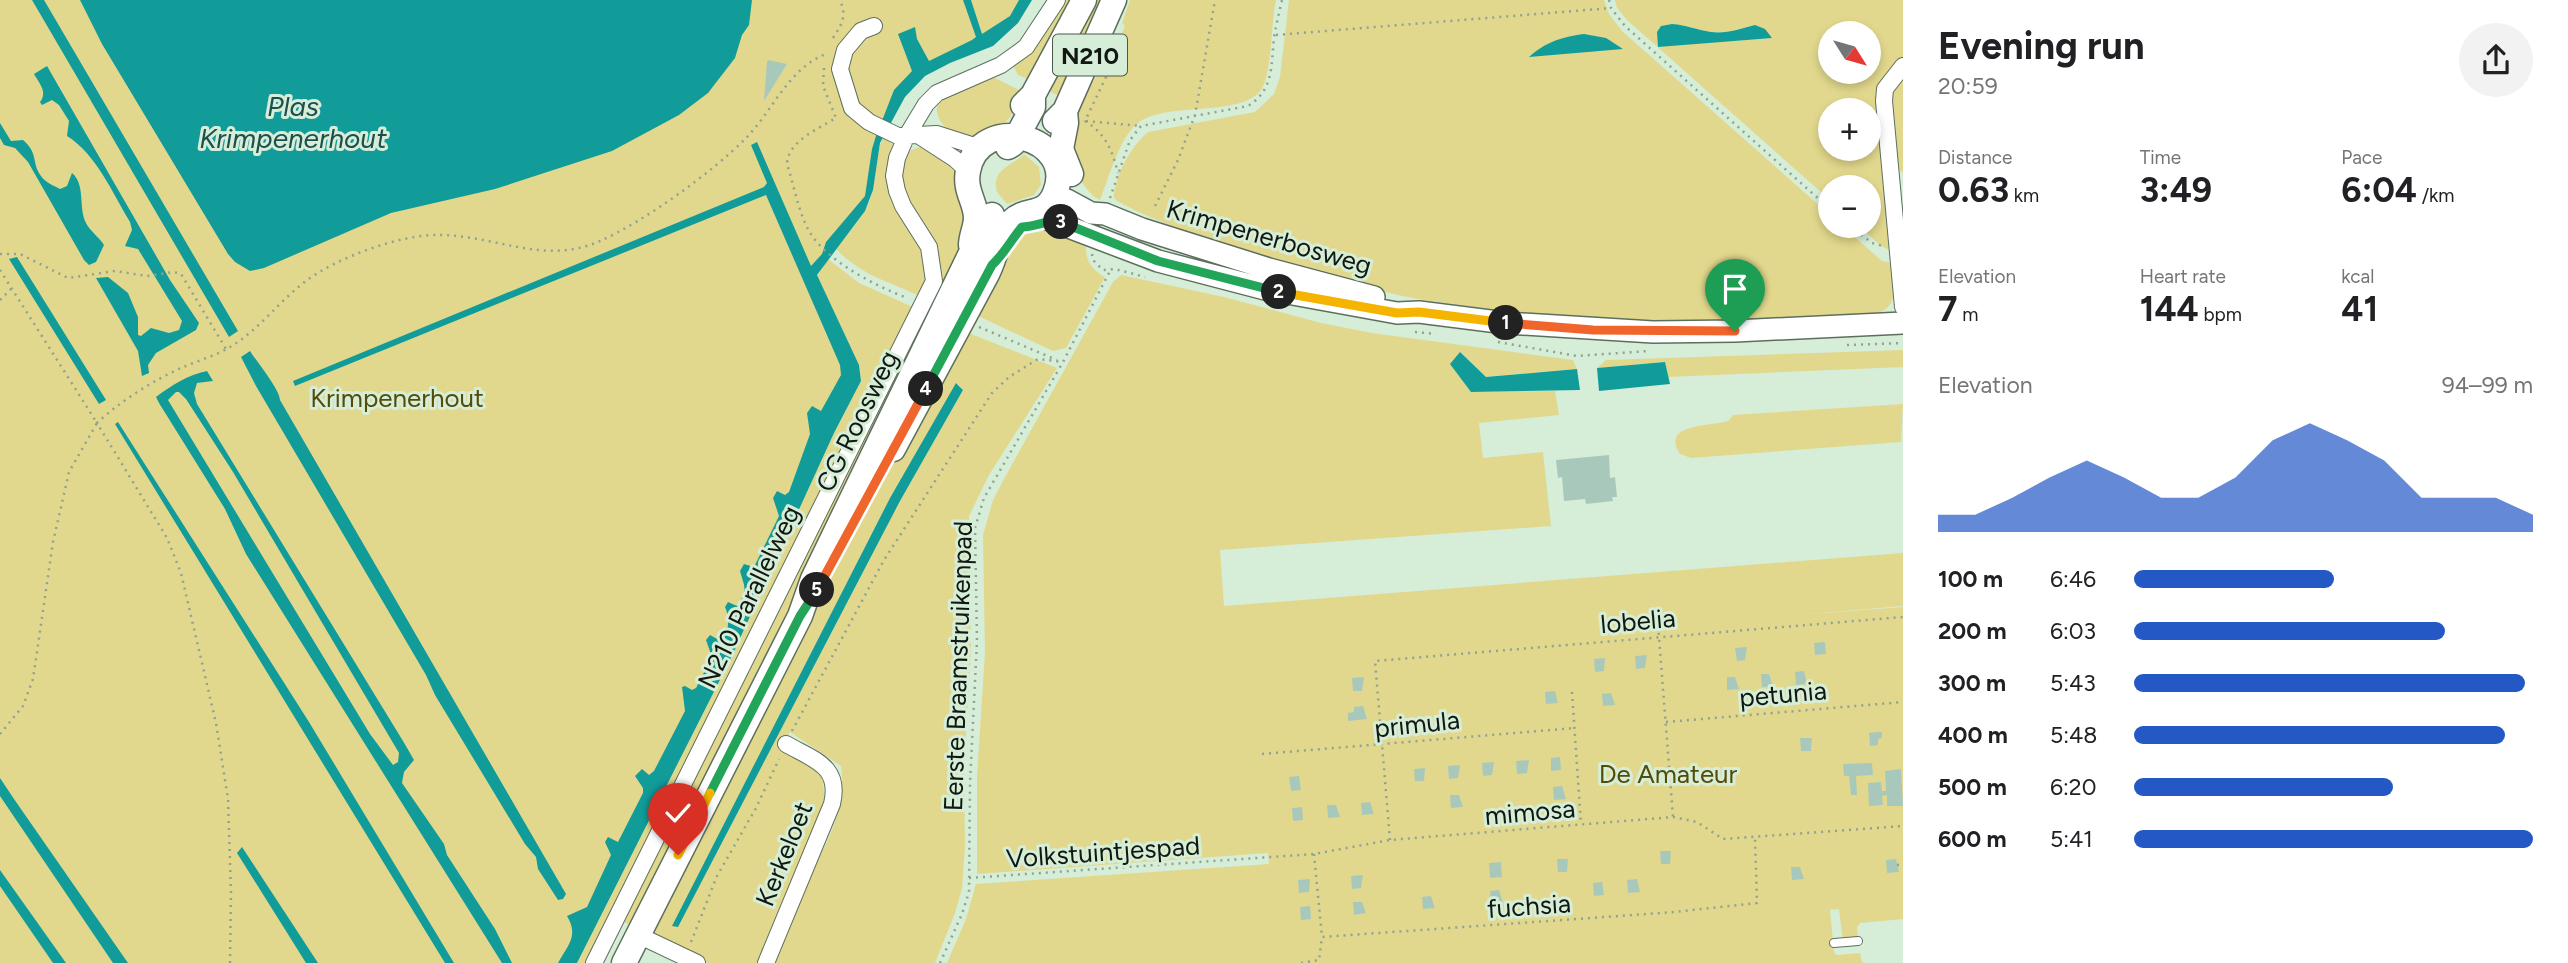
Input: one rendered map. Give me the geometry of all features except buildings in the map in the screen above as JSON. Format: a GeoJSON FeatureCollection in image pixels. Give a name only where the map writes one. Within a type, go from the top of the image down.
{"type":"FeatureCollection","features":[{"type":"Feature","properties":{"kind":"main road","name":"N210"},"geometry":{"type":"LineString","coordinates":[[974,175],[995,153],[1013,144],[1011,136],[1024,102],[1033,94],[1084,0]]}},
{"type":"Feature","properties":{"kind":"main road","name":"N210"},"geometry":{"type":"LineString","coordinates":[[1064,193],[1071,175],[1052,148],[1066,123],[1075,116],[1114,0]]}},
{"type":"Feature","properties":{"kind":"main road"},"geometry":{"type":"LineString","coordinates":[[1052,148],[1011,136],[988,142],[970,162],[974,175],[969,196],[999,220],[1034,227],[1056,216],[1064,193]]}},
{"type":"Feature","properties":{"kind":"main road"},"geometry":{"type":"LineString","coordinates":[[999,220],[1046,207],[1064,193]]}},
{"type":"Feature","properties":{"kind":"main road","name":"Krimpenerbosweg"},"geometry":{"type":"LineString","coordinates":[[1064,193],[1091,213],[1105,214],[1142,229],[1244,262],[1419,312],[1506,323],[1653,332],[1903,323]]}},
{"type":"Feature","properties":{"kind":"main road","name":"CG Roosweg"},"geometry":{"type":"LineString","coordinates":[[624,963],[800,616],[813,579],[999,220]]}},
{"type":"Feature","properties":{"kind":"main road","name":"CG Roosweg"},"geometry":{"type":"LineString","coordinates":[[981,259],[1004,254],[999,220]]}},
{"type":"Feature","properties":{"kind":"main road","name":"Krimpenerbosweg"},"geometry":{"type":"LineString","coordinates":[[1050,220],[1158,261],[1265,289],[1397,313],[1419,312]]}},
{"type":"Feature","properties":{"kind":"street","name":"N210 Parallelweg"},"geometry":{"type":"LineString","coordinates":[[594,963],[934,281],[929,247],[902,206],[894,176],[907,136],[926,104],[937,93],[1001,65],[1026,47],[1057,0]]}},
{"type":"Feature","properties":{"kind":"street"},"geometry":{"type":"LineString","coordinates":[[874,26],[861,31],[845,50],[840,69],[852,108],[869,122],[907,136],[955,159],[974,175]]}},
{"type":"Feature","properties":{"kind":"street"},"geometry":{"type":"LineString","coordinates":[[1903,66],[1885,89],[1884,101],[1897,182],[1898,251],[1903,307]]}},
{"type":"Feature","properties":{"kind":"street"},"geometry":{"type":"LineString","coordinates":[[907,136],[937,134],[981,148]]}},
{"type":"Feature","properties":{"kind":"street","name":"Kerkeloet"},"geometry":{"type":"LineString","coordinates":[[766,963],[832,804],[835,790],[833,776],[823,765],[786,744]]}},
{"type":"Feature","properties":{"kind":"street"},"geometry":{"type":"LineString","coordinates":[[638,934],[691,960]]}},
{"type":"Feature","properties":{"kind":"lane"},"geometry":{"type":"LineString","coordinates":[[1834,943],[1858,941]]}},
{"type":"Feature","properties":{"kind":"path"},"geometry":{"type":"LineString","coordinates":[[831,43],[844,20],[845,12],[840,0]]}},
{"type":"Feature","properties":{"kind":"path"},"geometry":{"type":"LineString","coordinates":[[1155,206],[1178,160],[1195,116],[1214,0]]}},
{"type":"Feature","properties":{"kind":"path"},"geometry":{"type":"LineString","coordinates":[[1075,116],[1141,125],[1248,106],[1258,100],[1271,78],[1282,0]]}},
{"type":"Feature","properties":{"kind":"path"},"geometry":{"type":"LineString","coordinates":[[1609,0],[1611,8],[1625,26],[1818,198]]}},
{"type":"Feature","properties":{"kind":"path"},"geometry":{"type":"LineString","coordinates":[[1275,35],[1611,8]]}},
{"type":"Feature","properties":{"kind":"path"},"geometry":{"type":"LineString","coordinates":[[0,734],[23,706],[33,679],[53,542],[69,472],[97,423],[111,409],[178,369],[241,340],[297,289],[320,271],[343,259],[379,246],[440,235],[560,252],[574,251],[601,241],[637,221],[732,152],[768,114],[798,71],[815,58],[826,54],[822,86],[836,118],[800,140],[787,156],[787,164],[807,228],[816,242],[834,257],[879,287],[917,302]]}},
{"type":"Feature","properties":{"kind":"path"},"geometry":{"type":"LineString","coordinates":[[1075,116],[1105,77],[1103,64]]}},
{"type":"Feature","properties":{"kind":"path"},"geometry":{"type":"LineString","coordinates":[[1075,116],[1097,128],[1112,148],[1118,176],[1130,140],[1141,125]]}},
{"type":"Feature","properties":{"kind":"path"},"geometry":{"type":"LineString","coordinates":[[1866,238],[1872,243],[1898,251]]}},
{"type":"Feature","properties":{"kind":"path"},"geometry":{"type":"LineString","coordinates":[[0,254],[20,254],[68,278],[115,271],[148,275],[174,272],[181,274],[226,349]]}},
{"type":"Feature","properties":{"kind":"path"},"geometry":{"type":"LineString","coordinates":[[0,270],[167,538],[181,573],[216,723],[228,799],[230,963]]}},
{"type":"Feature","properties":{"kind":"path","name":"Eerste Braamstruikenpad"},"geometry":{"type":"LineString","coordinates":[[940,963],[969,892],[970,783],[977,641],[975,528],[984,498],[1063,362],[1110,271]]}},
{"type":"Feature","properties":{"kind":"path"},"geometry":{"type":"LineString","coordinates":[[0,300],[11,289]]}},
{"type":"Feature","properties":{"kind":"path"},"geometry":{"type":"LineString","coordinates":[[975,325],[1063,362]]}},
{"type":"Feature","properties":{"kind":"path"},"geometry":{"type":"LineString","coordinates":[[691,960],[717,876],[756,808],[786,744],[884,560],[992,393],[1009,377],[1038,359],[1063,362]]}},
{"type":"Feature","properties":{"kind":"path"},"geometry":{"type":"LineString","coordinates":[[1657,612],[1673,817]]}},
{"type":"Feature","properties":{"kind":"path","name":"lobelia"},"geometry":{"type":"LineString","coordinates":[[1383,746],[1375,661],[1903,617]]}},
{"type":"Feature","properties":{"kind":"path"},"geometry":{"type":"LineString","coordinates":[[1572,692],[1581,824]]}},
{"type":"Feature","properties":{"kind":"path","name":"petunia"},"geometry":{"type":"LineString","coordinates":[[1666,722],[1903,702]]}},
{"type":"Feature","properties":{"kind":"path","name":"primula"},"geometry":{"type":"LineString","coordinates":[[1262,754],[1575,728]]}},
{"type":"Feature","properties":{"kind":"path"},"geometry":{"type":"LineString","coordinates":[[1383,746],[1390,840]]}},
{"type":"Feature","properties":{"kind":"path","name":"mimosa"},"geometry":{"type":"LineString","coordinates":[[1240,860],[1314,854],[1390,840],[1673,817],[1698,822],[1723,839],[1755,839],[1903,826]]}},
{"type":"Feature","properties":{"kind":"path","name":"fuchsia"},"geometry":{"type":"LineString","coordinates":[[1322,937],[1675,912],[1757,903],[1755,839]]}},
{"type":"Feature","properties":{"kind":"path"},"geometry":{"type":"LineString","coordinates":[[1301,963],[1320,960],[1321,956],[1322,937],[1314,854]]}},
{"type":"Feature","properties":{"kind":"path","name":"Volkstuintjespad"},"geometry":{"type":"LineString","coordinates":[[969,878],[1240,860]]}},
{"type":"Feature","properties":{"kind":"path"},"geometry":{"type":"LineString","coordinates":[[1897,865],[1903,864]]}},
{"type":"Feature","properties":{"kind":"green space","name":"Krimpenerhout"},"geometry":{"type":"Polygon","coordinates":[[[0,0],[1025,0],[996,36],[914,75],[875,150],[868,195],[807,275],[850,376],[568,963],[0,963],[0,0]]]}},
{"type":"Feature","properties":{"kind":"green space"},"geometry":{"type":"Polygon","coordinates":[[[1059,0],[1070,0],[1028,79],[1018,75],[1011,62],[1059,0]]]}},
{"type":"Feature","properties":{"kind":"green space"},"geometry":{"type":"Polygon","coordinates":[[[1094,0],[1107,0],[1061,97],[1047,90],[1094,0]]]}},
{"type":"Feature","properties":{"kind":"green space"},"geometry":{"type":"Polygon","coordinates":[[[1130,0],[1276,0],[1269,61],[1265,83],[1251,99],[1220,107],[1166,112],[1150,116],[1138,123],[1120,148],[1100,200],[1081,181],[1074,166],[1071,138],[1079,110],[1100,69],[1109,63],[1125,26],[1122,23],[1130,0]]]}},
{"type":"Feature","properties":{"kind":"green space"},"geometry":{"type":"Polygon","coordinates":[[[1289,0],[1604,0],[1609,14],[1622,31],[1818,204],[1818,238],[1856,238],[1882,261],[1891,263],[1893,298],[1887,308],[1879,313],[1853,318],[1622,320],[1501,311],[1414,298],[1350,283],[1192,234],[1136,211],[1114,198],[1117,180],[1130,153],[1148,132],[1255,112],[1274,94],[1280,77],[1289,0]]]}},
{"type":"Feature","properties":{"kind":"green space"},"geometry":{"type":"Polygon","coordinates":[[[1615,0],[1903,0],[1903,59],[1881,119],[1881,98],[1818,98],[1818,161],[1881,161],[1881,147],[1890,250],[1872,238],[1881,238],[1881,175],[1818,175],[1818,189],[1627,20],[1617,8],[1615,0]],[[1683,25],[1661,26],[1659,46],[1772,38],[1755,25],[1717,32],[1683,25]]]}},
{"type":"Feature","properties":{"kind":"green space"},"geometry":{"type":"Polygon","coordinates":[[[1903,74],[1903,173],[1894,165],[1890,98],[1903,74]]]}},
{"type":"Feature","properties":{"kind":"green space"},"geometry":{"type":"Polygon","coordinates":[[[991,76],[1025,93],[1006,122],[984,136],[968,136],[947,130],[937,111],[941,98],[991,76]]]}},
{"type":"Feature","properties":{"kind":"green space"},"geometry":{"type":"Polygon","coordinates":[[[884,136],[894,146],[890,166],[926,248],[930,273],[919,296],[866,272],[836,249],[858,221],[871,198],[879,149],[884,136]]]}},
{"type":"Feature","properties":{"kind":"green space"},"geometry":{"type":"Polygon","coordinates":[[[921,147],[942,157],[958,173],[968,234],[941,288],[938,286],[934,243],[906,197],[901,177],[909,152],[921,147]]]}},
{"type":"Feature","properties":{"kind":"green space"},"geometry":{"type":"Polygon","coordinates":[[[1024,154],[1039,167],[1041,185],[1034,195],[1007,204],[997,192],[997,178],[1003,169],[1024,154]]]}},
{"type":"Feature","properties":{"kind":"green space"},"geometry":{"type":"Polygon","coordinates":[[[1054,229],[1086,239],[1089,261],[1095,270],[1105,277],[1066,348],[1053,351],[976,315],[1018,239],[1022,235],[1054,229]]]}},
{"type":"Feature","properties":{"kind":"green space"},"geometry":{"type":"Polygon","coordinates":[[[828,259],[859,283],[915,308],[587,963],[577,963],[731,658],[834,433],[861,381],[859,365],[817,276],[828,259]]]}},
{"type":"Feature","properties":{"kind":"green space","name":"De Amateur"},"geometry":{"type":"Polygon","coordinates":[[[1121,275],[1372,333],[1573,360],[1577,369],[1486,377],[1460,352],[1472,392],[1555,391],[1559,415],[1479,423],[1483,458],[1543,452],[1551,526],[1220,550],[1224,606],[1903,553],[1903,606],[1810,614],[1903,607],[1903,919],[1860,923],[1857,927],[1858,940],[1843,942],[1839,909],[1816,911],[1830,910],[1834,952],[1837,955],[1860,953],[1862,962],[1865,963],[947,963],[966,919],[976,884],[1269,864],[1268,853],[977,874],[977,775],[985,653],[983,535],[993,500],[1004,479],[1113,282],[1121,275]]]}},
{"type":"Feature","properties":{"kind":"green space"},"geometry":{"type":"Polygon","coordinates":[[[923,319],[926,320],[823,529],[791,612],[632,926],[620,920],[923,319]]]}},
{"type":"Feature","properties":{"kind":"green space"},"geometry":{"type":"Polygon","coordinates":[[[971,334],[1057,368],[989,475],[969,516],[971,650],[964,767],[965,847],[962,889],[935,963],[775,963],[793,909],[831,832],[841,800],[841,766],[790,732],[781,747],[798,756],[822,775],[825,801],[821,816],[774,920],[760,963],[708,963],[654,938],[651,929],[870,499],[886,469],[920,419],[967,335],[971,334]],[[957,383],[890,498],[673,926],[678,926],[900,501],[963,390],[957,383]]]}},
{"type":"Feature","properties":{"kind":"green space"},"geometry":{"type":"Polygon","coordinates":[[[1903,350],[1903,367],[1668,377],[1665,362],[1597,368],[1606,360],[1903,350]]]}},
{"type":"Feature","properties":{"kind":"green space"},"geometry":{"type":"Polygon","coordinates":[[[1903,404],[1901,442],[1691,458],[1680,454],[1676,444],[1676,437],[1681,432],[1727,421],[1733,415],[1903,404]]]}},
{"type":"Feature","properties":{"kind":"water"},"geometry":{"type":"Polygon","coordinates":[[[32,0],[44,0],[238,331],[229,337],[32,0]]]}},
{"type":"Feature","properties":{"kind":"water","name":"Plas Krimpenerhout"},"geometry":{"type":"Polygon","coordinates":[[[80,0],[752,0],[749,25],[742,35],[735,58],[708,93],[679,115],[612,151],[495,189],[391,213],[264,268],[250,271],[228,254],[102,44],[80,0]]]}},
{"type":"Feature","properties":{"kind":"water"},"geometry":{"type":"Polygon","coordinates":[[[963,0],[971,0],[982,34],[1010,16],[1019,0],[1032,0],[1018,23],[993,46],[925,76],[905,97],[880,143],[873,190],[865,211],[817,275],[859,365],[861,381],[834,433],[731,658],[577,963],[558,963],[572,935],[567,916],[587,907],[611,855],[605,842],[608,837],[618,842],[643,793],[643,788],[635,776],[642,769],[649,775],[654,771],[685,711],[682,687],[692,690],[696,688],[712,657],[706,640],[710,635],[719,640],[723,637],[728,620],[725,607],[728,602],[737,606],[743,596],[744,586],[740,571],[744,564],[754,567],[779,516],[773,498],[777,491],[785,495],[789,492],[810,434],[807,413],[812,406],[821,411],[841,375],[840,365],[766,195],[295,386],[293,381],[764,187],[767,183],[751,145],[757,142],[811,266],[822,254],[826,242],[865,196],[876,136],[894,90],[912,71],[898,34],[915,27],[917,39],[929,61],[972,40],[976,37],[963,0]]]}},
{"type":"Feature","properties":{"kind":"water"},"geometry":{"type":"Polygon","coordinates":[[[1672,24],[1717,32],[1755,25],[1765,29],[1772,38],[1658,47],[1657,32],[1661,26],[1672,24]]]}},
{"type":"Feature","properties":{"kind":"water"},"geometry":{"type":"Polygon","coordinates":[[[1584,34],[1606,38],[1623,49],[1529,57],[1554,41],[1584,34]]]}},
{"type":"Feature","properties":{"kind":"water"},"geometry":{"type":"Polygon","coordinates":[[[47,66],[170,280],[199,323],[196,330],[156,353],[148,365],[149,373],[142,376],[138,351],[96,278],[108,277],[128,293],[138,317],[138,335],[141,336],[151,328],[169,333],[179,330],[182,321],[138,249],[125,246],[132,230],[130,222],[95,163],[67,136],[69,121],[59,105],[52,100],[42,105],[40,102],[43,91],[34,74],[47,66]]]}},
{"type":"Feature","properties":{"kind":"water"},"geometry":{"type":"Polygon","coordinates":[[[0,123],[11,141],[23,140],[28,145],[38,171],[47,182],[60,189],[67,186],[72,173],[76,178],[86,223],[104,245],[96,262],[89,265],[84,260],[28,162],[15,148],[4,145],[0,138],[0,123]]]}},
{"type":"Feature","properties":{"kind":"water"},"geometry":{"type":"Polygon","coordinates":[[[17,257],[106,400],[99,404],[9,259],[17,257]]]}},
{"type":"Feature","properties":{"kind":"water"},"geometry":{"type":"Polygon","coordinates":[[[250,351],[268,376],[566,894],[563,899],[558,900],[538,869],[536,857],[525,844],[435,695],[426,675],[256,386],[241,357],[250,351]]]}},
{"type":"Feature","properties":{"kind":"water"},"geometry":{"type":"Polygon","coordinates":[[[1460,352],[1486,377],[1577,369],[1580,390],[1471,392],[1450,364],[1460,352]]]}},
{"type":"Feature","properties":{"kind":"water"},"geometry":{"type":"Polygon","coordinates":[[[1665,362],[1670,384],[1599,391],[1597,368],[1665,362]]]}},
{"type":"Feature","properties":{"kind":"water"},"geometry":{"type":"Polygon","coordinates":[[[207,371],[213,381],[197,383],[194,393],[197,404],[414,760],[404,772],[402,783],[444,844],[447,855],[495,929],[512,963],[502,963],[246,554],[225,509],[159,403],[156,397],[168,388],[207,371]],[[179,392],[168,400],[370,734],[393,765],[398,762],[399,753],[233,472],[179,392]]]}},
{"type":"Feature","properties":{"kind":"water"},"geometry":{"type":"Polygon","coordinates":[[[956,383],[963,390],[900,501],[678,927],[672,926],[890,498],[956,383]]]}},
{"type":"Feature","properties":{"kind":"water"},"geometry":{"type":"Polygon","coordinates":[[[118,422],[309,722],[454,963],[445,963],[115,424],[118,422]]]}},
{"type":"Feature","properties":{"kind":"water"},"geometry":{"type":"Polygon","coordinates":[[[0,778],[128,963],[113,963],[0,796],[0,778]]]}},
{"type":"Feature","properties":{"kind":"water"},"geometry":{"type":"Polygon","coordinates":[[[242,847],[318,963],[306,963],[237,853],[242,847]]]}},
{"type":"Feature","properties":{"kind":"water"},"geometry":{"type":"Polygon","coordinates":[[[0,870],[66,963],[53,963],[0,886],[0,870]]]}},
{"type":"Feature","properties":{"kind":"route"},"geometry":{"type":"LineString","coordinates":[[678,855],[800,616],[821,585],[992,265],[1004,254],[1022,227],[1034,227],[1050,220],[1073,226],[1158,261],[1265,289],[1397,313],[1419,312],[1593,330],[1735,331]]}}]}
